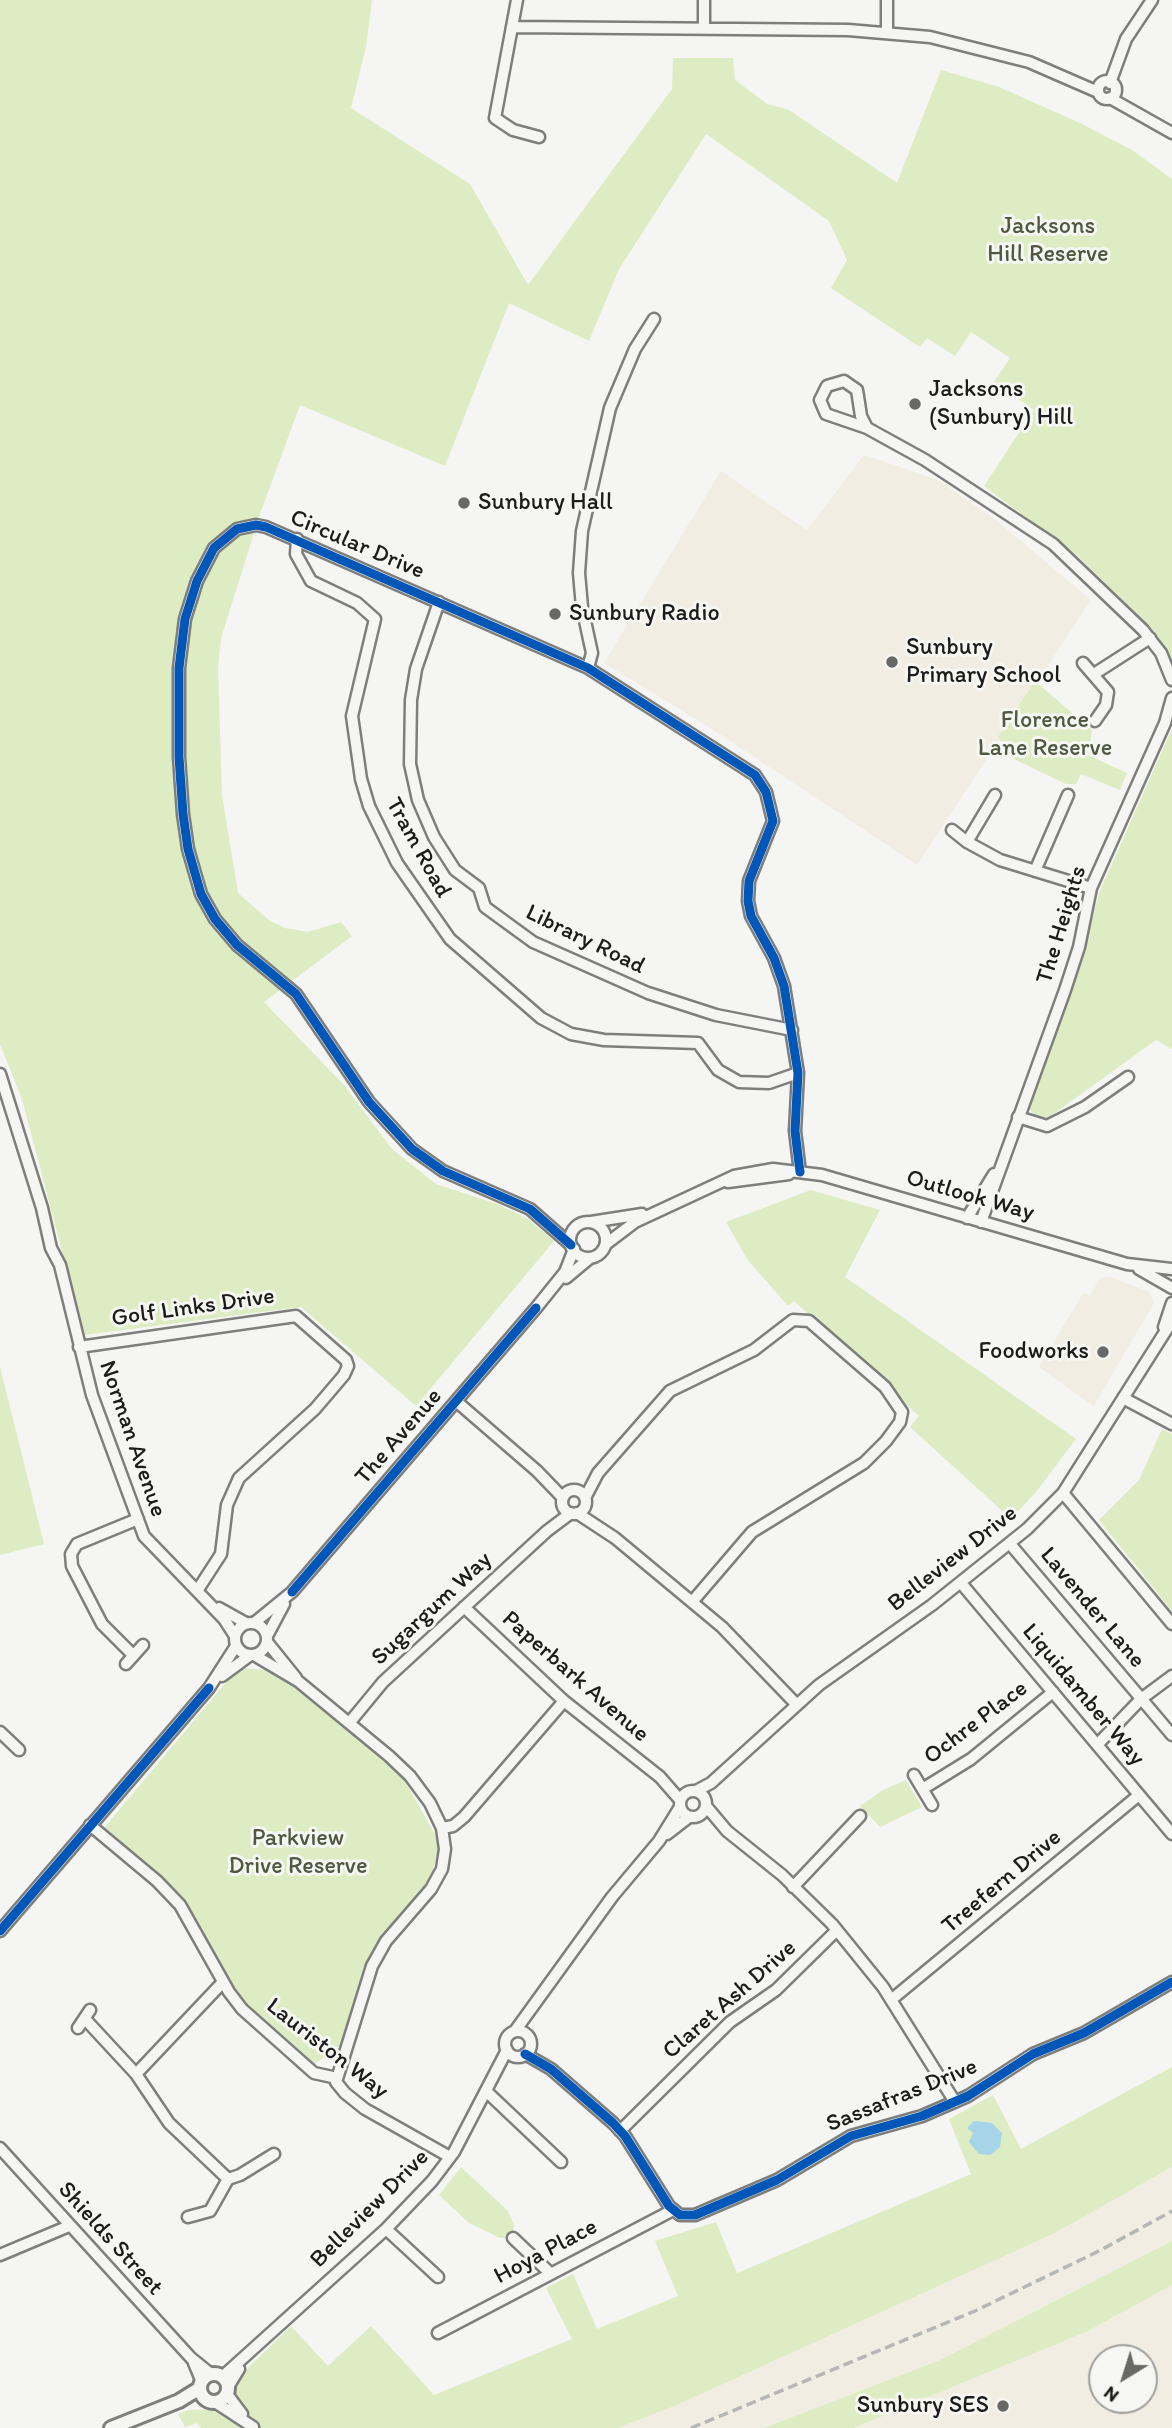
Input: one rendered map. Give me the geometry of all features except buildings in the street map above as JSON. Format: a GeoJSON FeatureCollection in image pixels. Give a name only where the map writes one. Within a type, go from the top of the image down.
{"type":"FeatureCollection","features":[{"type":"Feature","properties":{"kind":"street"},"geometry":{"type":"LineString","coordinates":[[517,0],[495,118],[513,130],[539,137]]}},
{"type":"Feature","properties":{"kind":"street"},"geometry":{"type":"LineString","coordinates":[[704,27],[705,0]]}},
{"type":"Feature","properties":{"kind":"street"},"geometry":{"type":"LineString","coordinates":[[887,0],[887,33]]}},
{"type":"Feature","properties":{"kind":"street"},"geometry":{"type":"LineString","coordinates":[[1107,89],[1126,39],[1152,0]]}},
{"type":"Feature","properties":{"kind":"street"},"geometry":{"type":"LineString","coordinates":[[514,27],[704,27],[930,37],[994,51],[1107,89],[1172,133]]}},
{"type":"Feature","properties":{"kind":"street"},"geometry":{"type":"LineString","coordinates":[[588,668],[592,653],[582,607],[579,573],[582,531],[610,408],[635,349],[654,319]]}},
{"type":"Feature","properties":{"kind":"street"},"geometry":{"type":"LineString","coordinates":[[867,428],[861,416],[857,390],[844,381],[827,386],[821,400],[826,414],[867,428],[925,460],[1023,522],[1096,583],[1150,639],[1166,663],[1172,680]]}},
{"type":"Feature","properties":{"kind":"street","name":"Circular Drive"},"geometry":{"type":"LineString","coordinates":[[572,1247],[530,1209],[443,1171],[412,1149],[369,1101],[296,994],[237,945],[215,919],[201,894],[185,833],[179,757],[179,668],[190,600],[214,548],[237,529],[256,525],[297,539],[588,668],[755,775],[763,785],[771,804],[773,821],[749,881],[748,901],[751,916],[781,975],[792,1030],[798,1073],[794,1131],[800,1172]]}},
{"type":"Feature","properties":{"kind":"street","name":"Tram Road"},"geometry":{"type":"LineString","coordinates":[[297,539],[296,554],[311,581],[357,603],[375,619],[352,716],[361,779],[369,806],[397,863],[450,939],[541,1018],[571,1034],[604,1040],[698,1042],[718,1070],[739,1082],[769,1083],[798,1073]]}},
{"type":"Feature","properties":{"kind":"street","name":"Library Road"},"geometry":{"type":"LineString","coordinates":[[439,602],[416,669],[411,701],[410,764],[418,800],[434,837],[455,870],[480,888],[485,907],[533,942],[648,993],[716,1015],[792,1030]]}},
{"type":"Feature","properties":{"kind":"street"},"geometry":{"type":"LineString","coordinates":[[1094,674],[1150,639]]}},
{"type":"Feature","properties":{"kind":"street"},"geometry":{"type":"LineString","coordinates":[[1083,663],[1106,687],[1109,696],[1096,721]]}},
{"type":"Feature","properties":{"kind":"street","name":"The Heights"},"geometry":{"type":"LineString","coordinates":[[981,1222],[1065,990],[1079,947],[1091,888],[1165,723],[1172,698]]}},
{"type":"Feature","properties":{"kind":"street"},"geometry":{"type":"LineString","coordinates":[[967,842],[995,795]]}},
{"type":"Feature","properties":{"kind":"street"},"geometry":{"type":"LineString","coordinates":[[1035,871],[1068,795]]}},
{"type":"Feature","properties":{"kind":"street"},"geometry":{"type":"LineString","coordinates":[[952,830],[967,842],[1000,860],[1091,888]]}},
{"type":"Feature","properties":{"kind":"street","name":"Norman Avenue"},"geometry":{"type":"LineString","coordinates":[[0,1074],[42,1208],[51,1248],[60,1265],[92,1395],[144,1536],[224,1619],[235,1641],[252,1656],[298,1681]]}},
{"type":"Feature","properties":{"kind":"street"},"geometry":{"type":"LineString","coordinates":[[1018,1117],[1035,1125],[1047,1126],[1085,1107],[1128,1077]]}},
{"type":"Feature","properties":{"kind":"street","name":"The Heights"},"geometry":{"type":"LineString","coordinates":[[967,1217],[999,1168]]}},
{"type":"Feature","properties":{"kind":"street","name":"Outlook Way"},"geometry":{"type":"LineString","coordinates":[[606,1244],[635,1222],[720,1183],[800,1172],[1127,1264],[1172,1284]]}},
{"type":"Feature","properties":{"kind":"street","name":"Outlook Way"},"geometry":{"type":"LineString","coordinates":[[590,1223],[631,1217],[669,1206]]}},
{"type":"Feature","properties":{"kind":"street"},"geometry":{"type":"LineString","coordinates":[[590,1223],[601,1227],[606,1244],[600,1253],[590,1258],[581,1256],[572,1247],[575,1229],[590,1223]]}},
{"type":"Feature","properties":{"kind":"street","name":"The Avenue"},"geometry":{"type":"LineString","coordinates":[[252,1656],[263,1651],[292,1592],[565,1272],[572,1247]]}},
{"type":"Feature","properties":{"kind":"street","name":"The Avenue"},"geometry":{"type":"LineString","coordinates":[[536,1308],[590,1258]]}},
{"type":"Feature","properties":{"kind":"street","name":"Outlook Way"},"geometry":{"type":"LineString","coordinates":[[1127,1264],[1172,1269]]}},
{"type":"Feature","properties":{"kind":"street","name":"Belleview Drive"},"geometry":{"type":"LineString","coordinates":[[1158,1340],[1172,1303]]}},
{"type":"Feature","properties":{"kind":"street","name":"Golf Links Drive"},"geometry":{"type":"LineString","coordinates":[[79,1346],[296,1316],[346,1360],[348,1366],[344,1375],[315,1409],[239,1478],[227,1505],[221,1554],[199,1593]]}},
{"type":"Feature","properties":{"kind":"street","name":"Sugargum Way"},"geometry":{"type":"LineString","coordinates":[[350,1722],[383,1682],[547,1531],[670,1391],[754,1350],[793,1320],[809,1321],[853,1357],[895,1397],[902,1412],[900,1422],[886,1441],[864,1462],[752,1532],[692,1602]]}},
{"type":"Feature","properties":{"kind":"street","name":"Belleview Drive"},"geometry":{"type":"LineString","coordinates":[[680,1804],[692,1791],[726,1769],[820,1685],[1011,1545],[1063,1493],[1172,1321]]}},
{"type":"Feature","properties":{"kind":"street"},"geometry":{"type":"LineString","coordinates":[[1124,1398],[1172,1424]]}},
{"type":"Feature","properties":{"kind":"street"},"geometry":{"type":"LineString","coordinates":[[456,1401],[751,1654],[797,1705]]}},
{"type":"Feature","properties":{"kind":"street"},"geometry":{"type":"LineString","coordinates":[[1063,1493],[1172,1624]]}},
{"type":"Feature","properties":{"kind":"street"},"geometry":{"type":"LineString","coordinates":[[132,1654],[119,1644],[95,1614],[72,1566],[71,1554],[77,1544],[85,1539],[138,1519]]}},
{"type":"Feature","properties":{"kind":"street","name":"Lavender Lane"},"geometry":{"type":"LineString","coordinates":[[1011,1545],[1172,1735]]}},
{"type":"Feature","properties":{"kind":"street","name":"Liquidamber Way"},"geometry":{"type":"LineString","coordinates":[[961,1583],[1172,1834]]}},
{"type":"Feature","properties":{"kind":"street","name":"The Avenue"},"geometry":{"type":"LineString","coordinates":[[235,1641],[250,1623],[292,1592]]}},
{"type":"Feature","properties":{"kind":"street","name":"Norman Avenue"},"geometry":{"type":"LineString","coordinates":[[199,1593],[250,1623],[267,1639],[298,1681]]}},
{"type":"Feature","properties":{"kind":"street","name":"Paperbark Avenue"},"geometry":{"type":"LineString","coordinates":[[464,1607],[564,1701],[660,1777],[692,1791],[706,1803]]}},
{"type":"Feature","properties":{"kind":"street"},"geometry":{"type":"LineString","coordinates":[[0,1931],[209,1688],[235,1641]]}},
{"type":"Feature","properties":{"kind":"street"},"geometry":{"type":"LineString","coordinates":[[126,1664],[132,1654],[143,1645]]}},
{"type":"Feature","properties":{"kind":"street"},"geometry":{"type":"LineString","coordinates":[[209,1688],[252,1656]]}},
{"type":"Feature","properties":{"kind":"street"},"geometry":{"type":"LineString","coordinates":[[1097,1745],[1141,1699],[1172,1676]]}},
{"type":"Feature","properties":{"kind":"street"},"geometry":{"type":"LineString","coordinates":[[298,1681],[350,1722],[410,1776],[430,1803],[442,1828],[445,1849],[442,1868],[431,1889],[386,1941],[372,1966],[337,2078]]}},
{"type":"Feature","properties":{"kind":"street","name":"Ochre Place"},"geometry":{"type":"LineString","coordinates":[[924,1788],[971,1759],[1053,1692]]}},
{"type":"Feature","properties":{"kind":"street"},"geometry":{"type":"LineString","coordinates":[[442,1828],[453,1826],[464,1817],[564,1701]]}},
{"type":"Feature","properties":{"kind":"street"},"geometry":{"type":"LineString","coordinates":[[0,1732],[19,1750]]}},
{"type":"Feature","properties":{"kind":"street","name":"Belleview Drive"},"geometry":{"type":"LineString","coordinates":[[694,1816],[706,1803],[726,1769]]}},
{"type":"Feature","properties":{"kind":"street","name":"Ochre Place"},"geometry":{"type":"LineString","coordinates":[[914,1775],[932,1805]]}},
{"type":"Feature","properties":{"kind":"street","name":"Paperbark Avenue"},"geometry":{"type":"LineString","coordinates":[[660,1777],[680,1804],[694,1816]]}},
{"type":"Feature","properties":{"kind":"street","name":"Treefern Drive"},"geometry":{"type":"LineString","coordinates":[[891,2000],[1139,1795]]}},
{"type":"Feature","properties":{"kind":"street"},"geometry":{"type":"LineString","coordinates":[[706,1803],[727,1831],[793,1887],[837,1930],[891,2000],[954,2102]]}},
{"type":"Feature","properties":{"kind":"street"},"geometry":{"type":"LineString","coordinates":[[676,2212],[620,2131],[551,2070],[506,2037],[515,2031],[612,1897],[659,1841],[680,1804]]}},
{"type":"Feature","properties":{"kind":"street"},"geometry":{"type":"LineString","coordinates":[[659,1841],[694,1816],[727,1831]]}},
{"type":"Feature","properties":{"kind":"street"},"geometry":{"type":"LineString","coordinates":[[793,1887],[860,1816]]}},
{"type":"Feature","properties":{"kind":"street","name":"Lauriston Way"},"geometry":{"type":"LineString","coordinates":[[90,1825],[157,1881],[180,1905],[223,1982],[242,2009],[313,2072],[337,2078],[345,2093],[365,2109],[450,2157]]}},
{"type":"Feature","properties":{"kind":"street","name":"Claret Ash Drive"},"geometry":{"type":"LineString","coordinates":[[620,2131],[730,2022],[776,1990],[837,1930]]}},
{"type":"Feature","properties":{"kind":"street"},"geometry":{"type":"LineString","coordinates":[[136,2074],[223,1982]]}},
{"type":"Feature","properties":{"kind":"street","name":"Sassafras Drive"},"geometry":{"type":"LineString","coordinates":[[676,2212],[695,2215],[777,2180],[851,2136],[922,2116],[954,2102],[996,2080],[1033,2054],[1084,2033],[1172,1982]]}},
{"type":"Feature","properties":{"kind":"street"},"geometry":{"type":"LineString","coordinates":[[521,2048],[538,2001]]}},
{"type":"Feature","properties":{"kind":"street"},"geometry":{"type":"LineString","coordinates":[[90,2010],[82,2024],[136,2074],[169,2123],[228,2179]]}},
{"type":"Feature","properties":{"kind":"street"},"geometry":{"type":"LineString","coordinates":[[515,2031],[521,2048]]}},
{"type":"Feature","properties":{"kind":"street","name":"Belleview Drive"},"geometry":{"type":"LineString","coordinates":[[215,2384],[386,2229],[432,2182],[450,2157],[496,2073],[521,2048]]}},
{"type":"Feature","properties":{"kind":"street"},"geometry":{"type":"LineString","coordinates":[[487,2092],[561,2162]]}},
{"type":"Feature","properties":{"kind":"street","name":"Shields Street"},"geometry":{"type":"LineString","coordinates":[[0,2148],[253,2428]]}},
{"type":"Feature","properties":{"kind":"street"},"geometry":{"type":"LineString","coordinates":[[188,2217],[210,2211],[228,2179],[274,2154]]}},
{"type":"Feature","properties":{"kind":"street","name":"Hoya Place"},"geometry":{"type":"LineString","coordinates":[[438,2333],[550,2273],[676,2212]]}},
{"type":"Feature","properties":{"kind":"street"},"geometry":{"type":"LineString","coordinates":[[0,2255],[69,2226]]}},
{"type":"Feature","properties":{"kind":"street"},"geometry":{"type":"LineString","coordinates":[[386,2229],[438,2277]]}},
{"type":"Feature","properties":{"kind":"street"},"geometry":{"type":"LineString","coordinates":[[513,2238],[550,2273]]}},
{"type":"Feature","properties":{"kind":"street"},"geometry":{"type":"LineString","coordinates":[[212,2401],[215,2384]]}},
{"type":"Feature","properties":{"kind":"street"},"geometry":{"type":"LineString","coordinates":[[212,2401],[215,2384]]}},
{"type":"Feature","properties":{"kind":"street"},"geometry":{"type":"LineString","coordinates":[[111,2428],[215,2384]]}},
{"type":"Feature","properties":{"kind":"street"},"geometry":{"type":"LineString","coordinates":[[161,2408],[212,2401]]}},
{"type":"Feature","properties":{"kind":"street","name":"Shields Street"},"geometry":{"type":"LineString","coordinates":[[212,2401],[253,2428]]}},
{"type":"Feature","properties":{"kind":"shaded area","name":"Sunbury Primary School"},"geometry":{"type":"Polygon","coordinates":[[[864,455],[938,480],[996,520],[1091,600],[917,865],[712,729],[604,663],[721,471],[807,530],[864,455]]]}},
{"type":"Feature","properties":{"kind":"shaded area"},"geometry":{"type":"Polygon","coordinates":[[[1111,1277],[1149,1292],[1154,1303],[1092,1409],[1093,1406],[1039,1367],[1083,1293],[1090,1296],[1100,1278],[1111,1277]]]}},
{"type":"Feature","properties":{"kind":"shaded area"},"geometry":{"type":"Polygon","coordinates":[[[1172,2167],[1172,2241],[940,2360],[764,2428],[618,2428],[677,2405],[1055,2233],[1172,2167]]]}},
{"type":"Feature","properties":{"kind":"shaded area"},"geometry":{"type":"Polygon","coordinates":[[[1172,2285],[1172,2428],[854,2428],[1088,2331],[1172,2285]]]}},
{"type":"Feature","properties":{"kind":"green space","name":"Jacksons Hill Reserve"},"geometry":{"type":"Polygon","coordinates":[[[0,0],[372,0],[366,47],[351,108],[470,184],[528,285],[672,89],[673,58],[733,58],[735,80],[767,104],[789,110],[897,183],[941,70],[999,87],[1080,123],[1132,150],[1172,179],[1172,661],[1148,626],[1077,555],[984,486],[1034,410],[994,382],[1010,358],[971,332],[955,356],[927,338],[920,347],[831,288],[847,260],[829,221],[706,134],[619,269],[589,341],[509,303],[445,466],[300,405],[260,514],[221,638],[218,668],[222,795],[238,893],[270,921],[285,928],[308,932],[341,922],[352,936],[264,1002],[344,1085],[392,1149],[436,1184],[497,1204],[528,1219],[554,1241],[416,1406],[301,1307],[84,1335],[22,1099],[0,1044],[0,0]]]}},
{"type":"Feature","properties":{"kind":"green space","name":"Florence Lane Reserve"},"geometry":{"type":"Polygon","coordinates":[[[1035,681],[1092,730],[1088,755],[1127,773],[1120,790],[1081,774],[1076,784],[1066,784],[1014,759],[998,737],[1035,681]]]}},
{"type":"Feature","properties":{"kind":"green space"},"geometry":{"type":"Polygon","coordinates":[[[1172,729],[1172,1049],[1156,1040],[1048,1118],[1035,1116],[1028,1107],[1080,968],[1099,893],[1172,729]]]}},
{"type":"Feature","properties":{"kind":"green space"},"geometry":{"type":"Polygon","coordinates":[[[811,1190],[880,1210],[845,1277],[1076,1439],[1036,1492],[1011,1519],[910,1427],[919,1416],[794,1301],[788,1306],[747,1259],[726,1222],[811,1190]]]}},
{"type":"Feature","properties":{"kind":"green space"},"geometry":{"type":"Polygon","coordinates":[[[0,1367],[44,1544],[0,1555],[0,1367]]]}},
{"type":"Feature","properties":{"kind":"green space"},"geometry":{"type":"Polygon","coordinates":[[[1162,1429],[1172,1434],[1172,1611],[1099,1520],[1139,1480],[1162,1429]]]}},
{"type":"Feature","properties":{"kind":"green space","name":"Parkview Drive Reserve"},"geometry":{"type":"Polygon","coordinates":[[[238,1668],[282,1671],[404,1780],[440,1843],[428,1887],[375,1960],[341,2045],[313,2065],[242,2005],[184,1908],[103,1829],[238,1668]]]}},
{"type":"Feature","properties":{"kind":"green space"},"geometry":{"type":"Polygon","coordinates":[[[906,1780],[922,1807],[880,1827],[860,1806],[883,1790],[906,1780]]]}},
{"type":"Feature","properties":{"kind":"green space"},"geometry":{"type":"Polygon","coordinates":[[[1172,2067],[1172,2167],[1055,2233],[677,2405],[618,2428],[201,2428],[197,2423],[185,2427],[178,2414],[188,2410],[218,2409],[228,2403],[248,2368],[291,2326],[328,2366],[371,2326],[434,2395],[572,2339],[546,2288],[573,2274],[597,2329],[678,2296],[655,2241],[716,2222],[737,2273],[971,2174],[949,2119],[993,2095],[1021,2149],[1172,2067]]]}},
{"type":"Feature","properties":{"kind":"green space"},"geometry":{"type":"Polygon","coordinates":[[[461,2167],[508,2211],[514,2226],[513,2238],[500,2238],[469,2223],[439,2195],[461,2167]]]}},
{"type":"Feature","properties":{"kind":"green space"},"geometry":{"type":"Polygon","coordinates":[[[1172,2241],[1172,2285],[1088,2331],[854,2428],[764,2428],[940,2360],[1172,2241]]]}},
{"type":"Feature","properties":{"kind":"water"},"geometry":{"type":"Polygon","coordinates":[[[974,2121],[992,2123],[1002,2133],[1000,2147],[990,2155],[979,2154],[969,2142],[973,2133],[967,2128],[974,2121]]]}},
{"type":"Feature","properties":{"kind":"railway"},"geometry":{"type":"LineString","coordinates":[[691,2428],[975,2311],[1101,2250],[1172,2211]]}},
{"type":"Feature","properties":{"kind":"cycle path"},"geometry":{"type":"LineString","coordinates":[[571,1245],[530,1209],[443,1171],[412,1149],[369,1102],[296,994],[237,945],[215,919],[201,894],[188,849],[183,814],[179,757],[179,668],[185,619],[197,581],[214,548],[237,529],[256,525],[266,527],[588,668],[755,775],[766,792],[773,821],[749,881],[748,901],[751,916],[774,958],[784,986],[798,1073],[795,1131],[800,1172]]}},
{"type":"Feature","properties":{"kind":"cycle path"},"geometry":{"type":"LineString","coordinates":[[292,1592],[536,1308]]}},
{"type":"Feature","properties":{"kind":"cycle path"},"geometry":{"type":"LineString","coordinates":[[0,1931],[209,1688]]}},
{"type":"Feature","properties":{"kind":"cycle path"},"geometry":{"type":"LineString","coordinates":[[525,2054],[551,2069],[613,2123],[625,2136],[669,2206],[680,2215],[695,2215],[777,2180],[851,2136],[922,2116],[968,2096],[1033,2054],[1084,2033],[1172,1982]]}},
{"type":"Feature","properties":{"kind":"place","name":"Jacksons (Sunbury) Hill"},"geometry":{"type":"Point","coordinates":[915,404]}},
{"type":"Feature","properties":{"kind":"place","name":"Sunbury Hall"},"geometry":{"type":"Point","coordinates":[464,503]}},
{"type":"Feature","properties":{"kind":"place","name":"Sunbury Radio"},"geometry":{"type":"Point","coordinates":[555,614]}},
{"type":"Feature","properties":{"kind":"place","name":"Sunbury Primary School"},"geometry":{"type":"Point","coordinates":[892,662]}},
{"type":"Feature","properties":{"kind":"place","name":"Foodworks"},"geometry":{"type":"Point","coordinates":[1103,1352]}},
{"type":"Feature","properties":{"kind":"place","name":"Sunbury SES"},"geometry":{"type":"Point","coordinates":[1003,2406]}}]}
